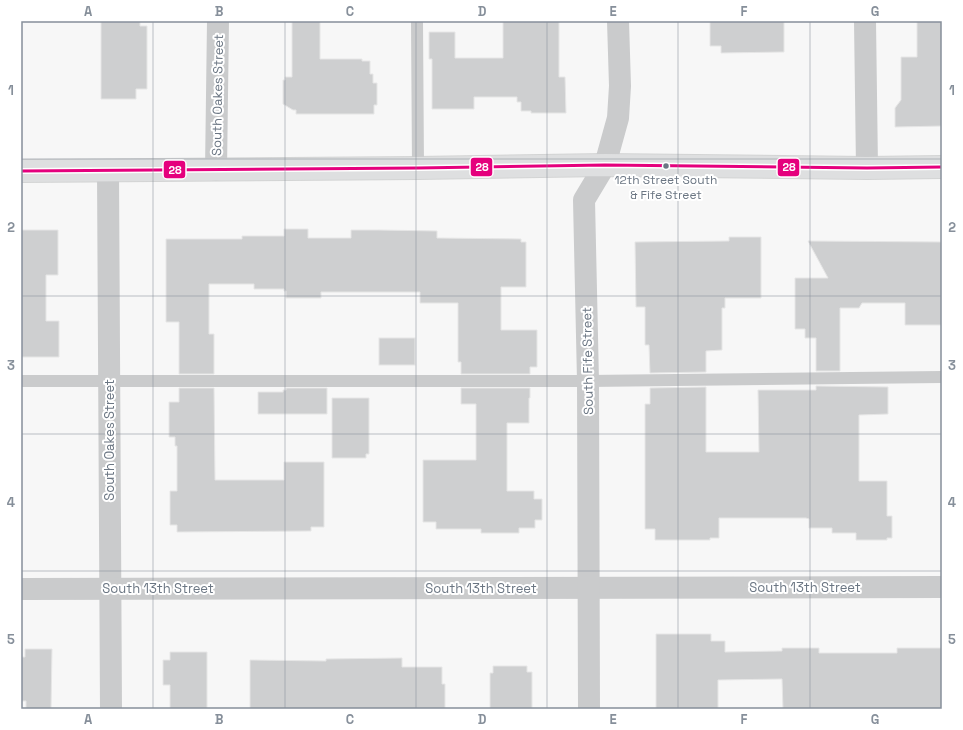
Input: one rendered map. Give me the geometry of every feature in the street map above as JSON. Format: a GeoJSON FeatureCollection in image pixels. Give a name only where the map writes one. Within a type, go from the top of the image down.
{"type":"FeatureCollection","features":[{"type":"Feature","properties":{"kind":"main road"},"geometry":{"type":"LineString","coordinates":[[21,171],[605,165],[867,168],[942,167]]}},
{"type":"Feature","properties":{"kind":"street","name":"South Oakes Street"},"geometry":{"type":"LineString","coordinates":[[216,170],[218,21]]}},
{"type":"Feature","properties":{"kind":"street","name":"South Fife Street"},"geometry":{"type":"LineString","coordinates":[[589,709],[588,381],[584,200],[605,165],[618,118],[620,86],[618,21]]}},
{"type":"Feature","properties":{"kind":"street"},"geometry":{"type":"LineString","coordinates":[[865,21],[867,168]]}},
{"type":"Feature","properties":{"kind":"street","name":"South Oakes Street"},"geometry":{"type":"LineString","coordinates":[[108,171],[111,709]]}},
{"type":"Feature","properties":{"kind":"street","name":"South 13th Street"},"geometry":{"type":"LineString","coordinates":[[21,589],[942,587]]}},
{"type":"Feature","properties":{"kind":"lane"},"geometry":{"type":"LineString","coordinates":[[417,21],[418,168]]}},
{"type":"Feature","properties":{"kind":"lane"},"geometry":{"type":"LineString","coordinates":[[21,381],[588,381],[942,377]]}},
{"type":"Feature","properties":{"kind":"building"},"geometry":{"type":"Polygon","coordinates":[[[101,21],[140,21],[140,26],[147,26],[147,89],[136,89],[136,99],[101,99],[101,21]]]}},
{"type":"Feature","properties":{"kind":"building"},"geometry":{"type":"Polygon","coordinates":[[[292,21],[320,21],[320,59],[362,59],[362,61],[370,61],[370,74],[373,74],[373,83],[377,83],[377,105],[374,105],[374,114],[296,114],[296,110],[293,110],[283,104],[283,80],[285,80],[285,77],[292,77],[292,21]]]}},
{"type":"Feature","properties":{"kind":"building"},"geometry":{"type":"Polygon","coordinates":[[[503,21],[559,21],[559,77],[565,77],[566,113],[531,113],[531,111],[521,111],[521,102],[517,102],[517,97],[474,97],[474,109],[432,109],[432,59],[429,59],[429,32],[455,32],[455,58],[503,58],[503,21]]]}},
{"type":"Feature","properties":{"kind":"building"},"geometry":{"type":"Polygon","coordinates":[[[710,21],[784,21],[784,52],[721,53],[721,46],[710,46],[710,21]]]}},
{"type":"Feature","properties":{"kind":"building"},"geometry":{"type":"Polygon","coordinates":[[[917,21],[942,21],[942,126],[895,127],[895,108],[901,100],[901,57],[917,57],[917,21]]]}},
{"type":"Feature","properties":{"kind":"building"},"geometry":{"type":"Polygon","coordinates":[[[284,229],[308,229],[308,238],[351,238],[351,230],[378,230],[437,231],[437,238],[521,239],[521,242],[526,242],[526,287],[501,287],[501,330],[537,330],[537,367],[530,367],[530,374],[461,374],[461,362],[458,362],[458,303],[420,303],[420,292],[321,292],[321,298],[286,298],[286,291],[284,291],[284,289],[254,289],[254,284],[209,284],[209,334],[214,334],[214,374],[179,374],[179,322],[166,322],[166,239],[242,239],[242,236],[284,236],[284,229]]]}},
{"type":"Feature","properties":{"kind":"building"},"geometry":{"type":"Polygon","coordinates":[[[21,230],[58,230],[58,275],[46,275],[46,321],[59,321],[59,357],[21,357],[21,230]]]}},
{"type":"Feature","properties":{"kind":"building"},"geometry":{"type":"Polygon","coordinates":[[[729,237],[761,237],[761,298],[725,298],[725,308],[722,308],[722,350],[706,351],[706,372],[650,373],[649,345],[645,345],[645,307],[636,307],[635,242],[729,241],[729,237]]]}},
{"type":"Feature","properties":{"kind":"building"},"geometry":{"type":"Polygon","coordinates":[[[808,241],[942,242],[942,325],[905,325],[905,303],[862,303],[859,308],[840,308],[840,371],[816,371],[816,338],[805,338],[805,329],[795,329],[795,278],[828,278],[808,241]]]}},
{"type":"Feature","properties":{"kind":"building"},"geometry":{"type":"Polygon","coordinates":[[[379,338],[415,338],[415,365],[379,365],[379,338]]]}},
{"type":"Feature","properties":{"kind":"building"},"geometry":{"type":"Polygon","coordinates":[[[816,386],[888,387],[888,414],[859,415],[859,481],[887,481],[887,516],[892,516],[892,538],[887,538],[887,540],[856,540],[856,533],[832,533],[832,528],[809,528],[809,519],[806,518],[719,518],[719,538],[710,538],[710,540],[655,540],[655,529],[645,529],[645,404],[650,404],[650,388],[706,387],[706,452],[759,452],[758,390],[816,390],[816,386]]]}},
{"type":"Feature","properties":{"kind":"building"},"geometry":{"type":"Polygon","coordinates":[[[179,388],[214,388],[215,480],[284,480],[284,462],[324,462],[324,527],[311,527],[311,531],[177,532],[177,525],[170,525],[170,491],[177,491],[177,446],[175,446],[175,437],[169,437],[169,402],[179,402],[179,388]]]}},
{"type":"Feature","properties":{"kind":"building"},"geometry":{"type":"Polygon","coordinates":[[[286,388],[327,388],[327,414],[258,414],[258,392],[283,392],[286,388]]]}},
{"type":"Feature","properties":{"kind":"building"},"geometry":{"type":"Polygon","coordinates":[[[461,388],[530,388],[529,423],[507,423],[507,491],[534,491],[534,499],[542,499],[542,520],[535,520],[535,528],[519,528],[519,533],[481,533],[481,529],[436,529],[436,522],[423,522],[423,460],[476,460],[476,404],[461,404],[461,388]]]}},
{"type":"Feature","properties":{"kind":"building"},"geometry":{"type":"Polygon","coordinates":[[[332,398],[369,398],[369,454],[366,454],[366,458],[332,458],[332,398]]]}},
{"type":"Feature","properties":{"kind":"building"},"geometry":{"type":"Polygon","coordinates":[[[656,634],[711,634],[711,641],[725,641],[725,652],[782,651],[782,648],[819,648],[819,653],[897,653],[897,648],[942,648],[942,709],[783,709],[782,679],[718,680],[718,709],[656,709],[656,634]]]}},
{"type":"Feature","properties":{"kind":"building"},"geometry":{"type":"Polygon","coordinates":[[[25,649],[52,649],[51,709],[26,709],[26,701],[21,701],[21,657],[25,657],[25,649]]]}},
{"type":"Feature","properties":{"kind":"building"},"geometry":{"type":"Polygon","coordinates":[[[170,652],[207,652],[207,709],[170,709],[170,685],[163,685],[163,660],[170,660],[170,652]]]}},
{"type":"Feature","properties":{"kind":"building"},"geometry":{"type":"Polygon","coordinates":[[[402,658],[402,667],[442,667],[442,684],[445,684],[445,709],[250,709],[250,660],[326,661],[326,659],[402,658]]]}},
{"type":"Feature","properties":{"kind":"building"},"geometry":{"type":"Polygon","coordinates":[[[493,666],[527,666],[527,672],[532,672],[532,709],[490,709],[490,673],[493,673],[493,666]]]}},
{"type":"Feature","properties":{"kind":"transit line","name":"28"},"geometry":{"type":"LineString","coordinates":[[21,171],[605,165],[867,168],[942,167]]}},
{"type":"Feature","properties":{"kind":"place","name":"12th Street South & Fife Street"},"geometry":{"type":"Point","coordinates":[666,166]}}]}
